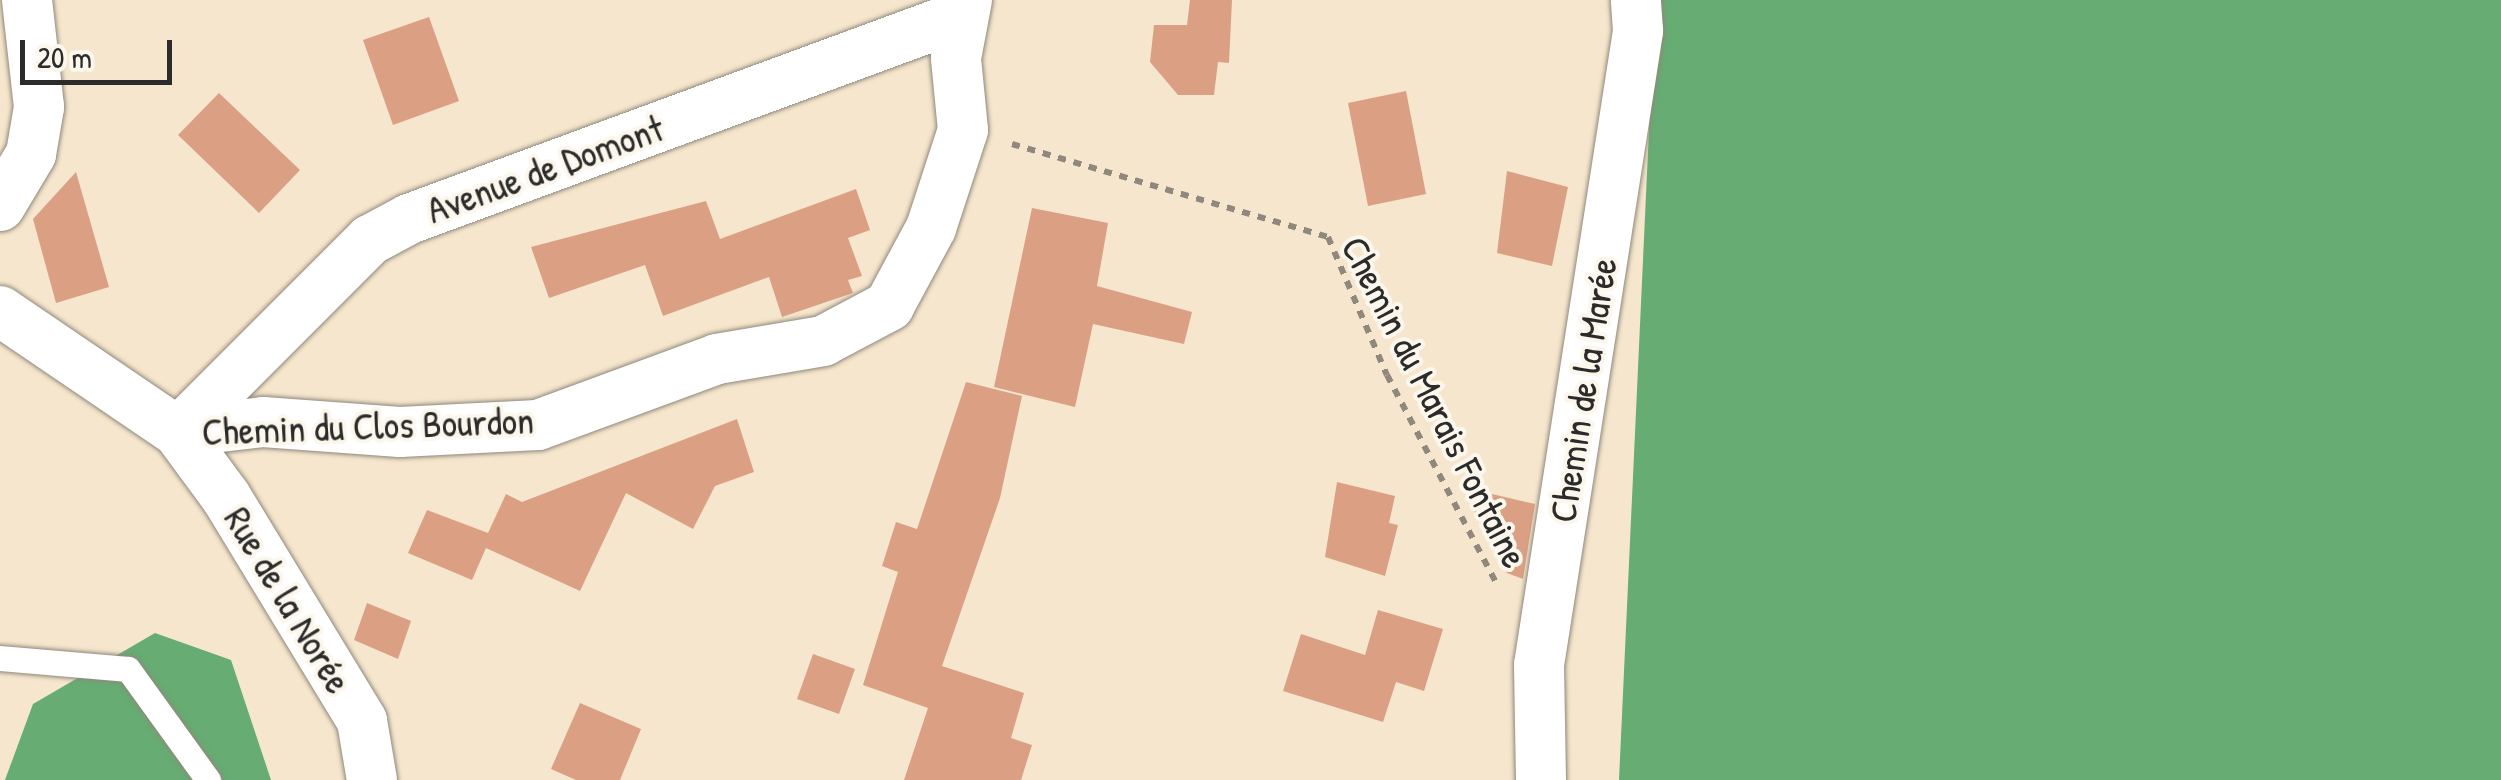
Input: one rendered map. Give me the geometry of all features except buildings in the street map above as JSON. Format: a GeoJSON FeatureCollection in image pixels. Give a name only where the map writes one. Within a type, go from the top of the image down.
{"type":"FeatureCollection","features":[{"type":"Feature","properties":{"kind":"street"},"geometry":{"type":"LineString","coordinates":[[0,206],[32,154],[39,107],[28,0]]}},
{"type":"Feature","properties":{"kind":"street","name":"Chemin de la Marée"},"geometry":{"type":"LineString","coordinates":[[1541,780],[1541,654],[1635,50],[1636,0]]}},
{"type":"Feature","properties":{"kind":"street","name":"Chemin du Clos Bourdon"},"geometry":{"type":"LineString","coordinates":[[178,432],[263,422],[400,432],[538,425],[717,358],[823,341],[889,306],[932,228],[963,130],[956,58],[963,8]]}},
{"type":"Feature","properties":{"kind":"street","name":"Avenue de Domont"},"geometry":{"type":"LineString","coordinates":[[178,432],[370,240],[409,220],[963,8]]}},
{"type":"Feature","properties":{"kind":"street","name":"Rue de la Norée"},"geometry":{"type":"LineString","coordinates":[[0,311],[178,432],[226,497],[362,721],[372,780]]}},
{"type":"Feature","properties":{"kind":"lane"},"geometry":{"type":"LineString","coordinates":[[0,658],[128,669],[208,780]]}},
{"type":"Feature","properties":{"kind":"path","name":"Chemin du Marais Fontaine"},"geometry":{"type":"LineString","coordinates":[[963,130],[1328,237],[1387,376],[1511,612],[1541,654]]}},
{"type":"Feature","properties":{"kind":"green space"},"geometry":{"type":"Polygon","coordinates":[[[1655,0],[2501,0],[2501,780],[1619,780],[1655,0]]]}},
{"type":"Feature","properties":{"kind":"green space"},"geometry":{"type":"Polygon","coordinates":[[[155,633],[231,660],[271,780],[5,780],[33,704],[155,633]]]}}]}
